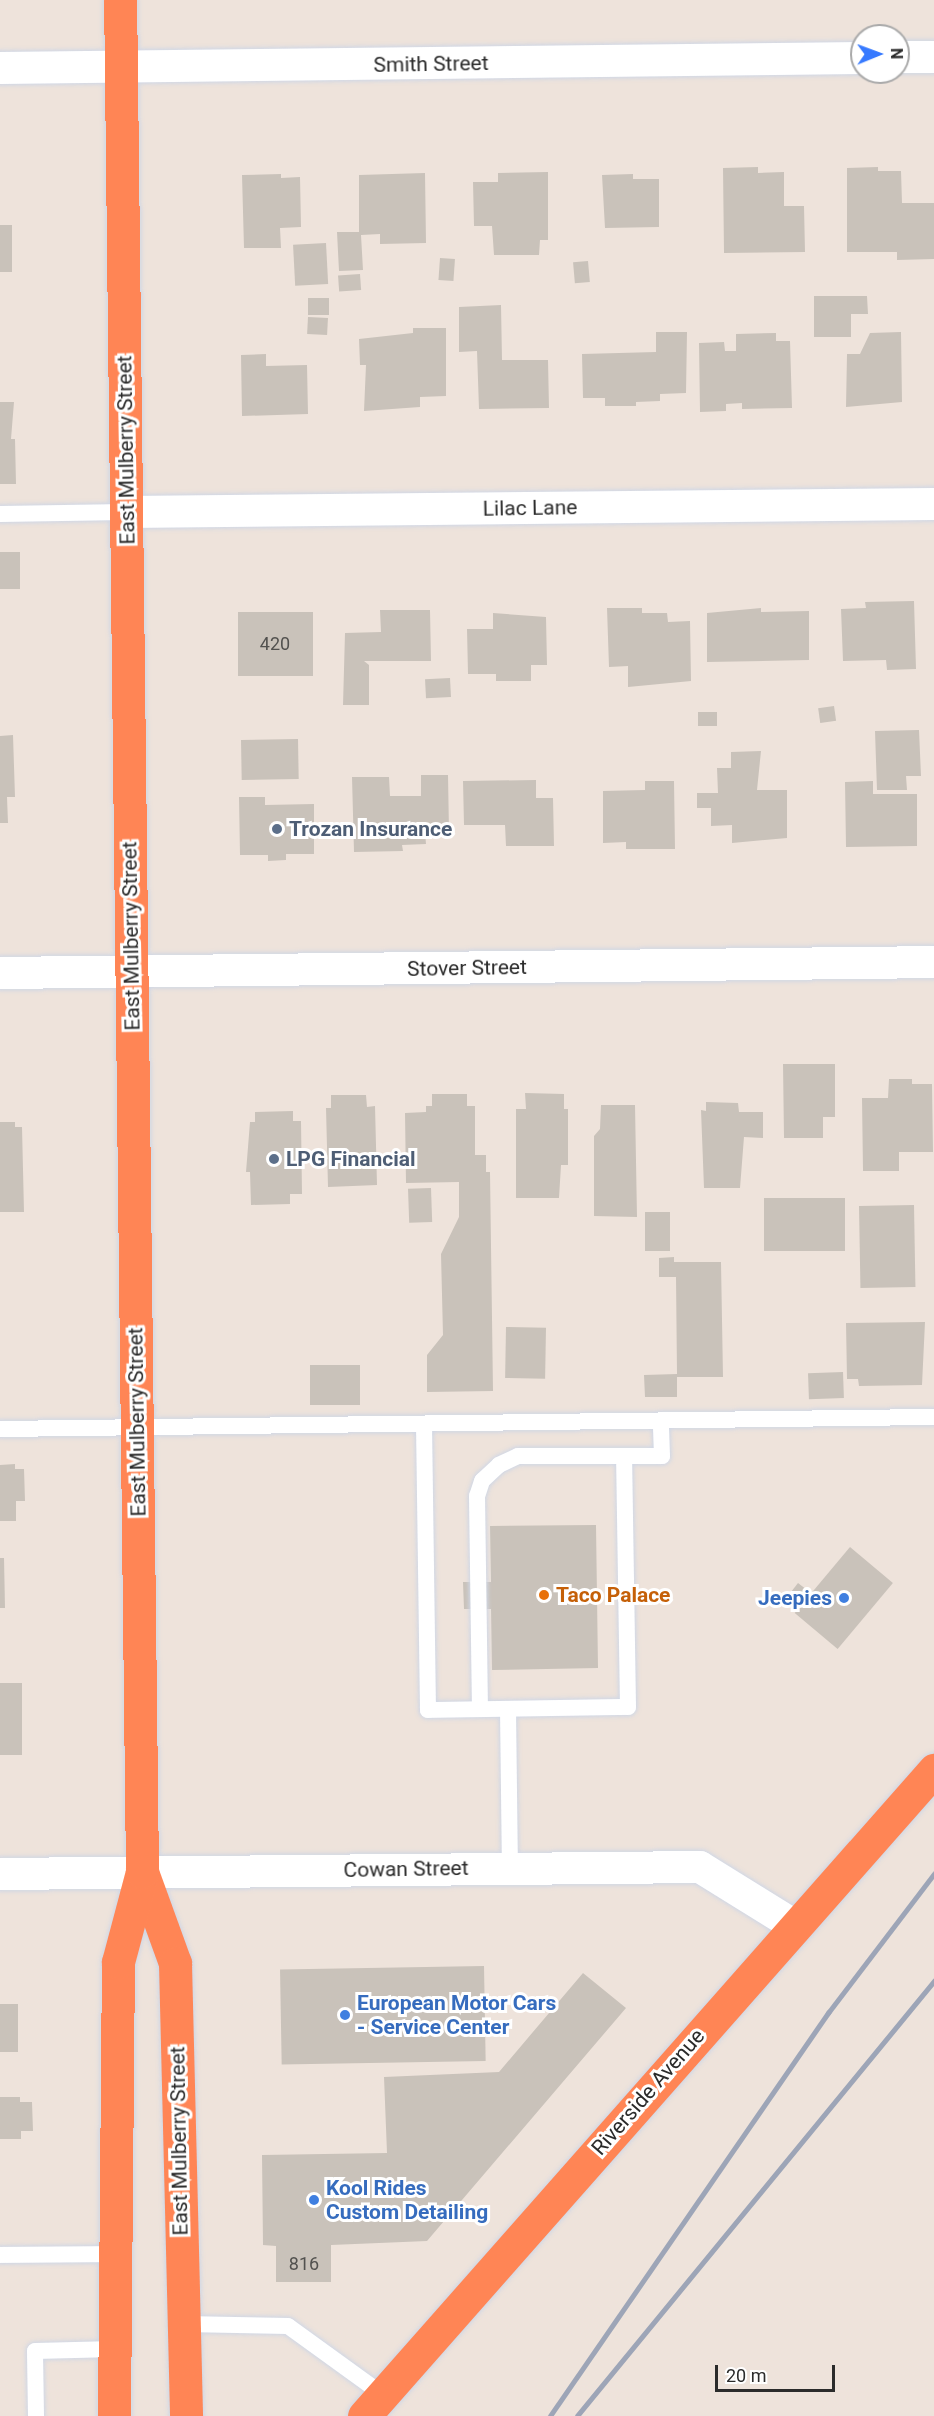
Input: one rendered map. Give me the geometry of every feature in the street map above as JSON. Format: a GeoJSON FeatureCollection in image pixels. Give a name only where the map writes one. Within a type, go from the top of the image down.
{"type":"FeatureCollection","features":[{"type":"Feature","properties":{"kind":"highway","name":"East Mulberry Street"},"geometry":{"type":"LineString","coordinates":[[114,2416],[118,1962],[142,1872],[120,0]]}},
{"type":"Feature","properties":{"kind":"highway","name":"Riverside Avenue"},"geometry":{"type":"LineString","coordinates":[[373,2405],[934,1770]]}},
{"type":"Feature","properties":{"kind":"highway","name":"East Mulberry Street"},"geometry":{"type":"LineString","coordinates":[[142,1872],[175,1964],[186,2416]]}},
{"type":"Feature","properties":{"kind":"street"},"geometry":{"type":"LineString","coordinates":[[910,57],[934,57]]}},
{"type":"Feature","properties":{"kind":"street","name":"Smith Street"},"geometry":{"type":"LineString","coordinates":[[0,68],[850,58]]}},
{"type":"Feature","properties":{"kind":"street","name":"Lilac Lane"},"geometry":{"type":"LineString","coordinates":[[126,512],[934,504]]}},
{"type":"Feature","properties":{"kind":"street","name":"Stover Street"},"geometry":{"type":"LineString","coordinates":[[0,973],[934,962]]}},
{"type":"Feature","properties":{"kind":"street","name":"Cowan Street"},"geometry":{"type":"LineString","coordinates":[[0,1874],[700,1867],[795,1926]]}},
{"type":"Feature","properties":{"kind":"lane"},"geometry":{"type":"LineString","coordinates":[[0,514],[126,512]]}},
{"type":"Feature","properties":{"kind":"lane"},"geometry":{"type":"LineString","coordinates":[[0,1429],[934,1417]]}},
{"type":"Feature","properties":{"kind":"lane"},"geometry":{"type":"LineString","coordinates":[[480,1708],[477,1496],[483,1481],[499,1465],[518,1456],[662,1456],[661,1422]]}},
{"type":"Feature","properties":{"kind":"lane"},"geometry":{"type":"LineString","coordinates":[[424,1425],[428,1710],[628,1707],[624,1456]]}},
{"type":"Feature","properties":{"kind":"lane"},"geometry":{"type":"LineString","coordinates":[[508,1708],[510,1868]]}},
{"type":"Feature","properties":{"kind":"lane"},"geometry":{"type":"LineString","coordinates":[[0,2255],[116,2254]]}},
{"type":"Feature","properties":{"kind":"lane"},"geometry":{"type":"LineString","coordinates":[[184,2324],[288,2326],[373,2405]]}},
{"type":"Feature","properties":{"kind":"lane"},"geometry":{"type":"LineString","coordinates":[[36,2416],[35,2351],[115,2349]]}},
{"type":"Feature","properties":{"kind":"building"},"geometry":{"type":"Polygon","coordinates":[[[758,167],[758,173],[784,172],[784,206],[804,206],[805,252],[724,253],[723,168],[758,167]]]}},
{"type":"Feature","properties":{"kind":"building"},"geometry":{"type":"Polygon","coordinates":[[[878,167],[878,171],[901,171],[902,203],[934,203],[934,259],[897,260],[897,252],[847,252],[847,168],[878,167]]]}},
{"type":"Feature","properties":{"kind":"building"},"geometry":{"type":"Polygon","coordinates":[[[548,172],[548,240],[540,240],[539,255],[494,255],[492,226],[474,226],[473,182],[498,182],[498,173],[548,172]]]}},
{"type":"Feature","properties":{"kind":"building"},"geometry":{"type":"Polygon","coordinates":[[[425,173],[426,243],[380,244],[380,234],[361,235],[363,270],[339,271],[337,232],[359,232],[359,175],[425,173]]]}},
{"type":"Feature","properties":{"kind":"building"},"geometry":{"type":"Polygon","coordinates":[[[281,174],[281,178],[300,177],[301,227],[280,228],[281,248],[244,248],[242,175],[281,174]]]}},
{"type":"Feature","properties":{"kind":"building"},"geometry":{"type":"Polygon","coordinates":[[[633,174],[633,179],[659,179],[659,227],[605,228],[602,175],[633,174]]]}},
{"type":"Feature","properties":{"kind":"building"},"geometry":{"type":"Polygon","coordinates":[[[0,225],[12,225],[12,272],[0,272],[0,225]]]}},
{"type":"Feature","properties":{"kind":"building"},"geometry":{"type":"Polygon","coordinates":[[[326,243],[328,284],[295,286],[293,245],[326,243]]]}},
{"type":"Feature","properties":{"kind":"building"},"geometry":{"type":"Polygon","coordinates":[[[440,258],[455,259],[453,281],[438,280],[440,258]]]}},
{"type":"Feature","properties":{"kind":"building"},"geometry":{"type":"Polygon","coordinates":[[[588,261],[590,282],[575,283],[573,262],[588,261]]]}},
{"type":"Feature","properties":{"kind":"building"},"geometry":{"type":"Polygon","coordinates":[[[360,274],[361,290],[339,291],[338,276],[360,274]]]}},
{"type":"Feature","properties":{"kind":"building"},"geometry":{"type":"Polygon","coordinates":[[[814,296],[867,296],[868,314],[851,314],[851,337],[814,337],[814,296]]]}},
{"type":"Feature","properties":{"kind":"building"},"geometry":{"type":"Polygon","coordinates":[[[308,298],[329,298],[329,315],[308,315],[308,298]]]}},
{"type":"Feature","properties":{"kind":"building"},"geometry":{"type":"Polygon","coordinates":[[[501,305],[502,360],[548,360],[549,408],[479,409],[477,351],[459,352],[459,307],[501,305]]]}},
{"type":"Feature","properties":{"kind":"building"},"geometry":{"type":"Polygon","coordinates":[[[308,317],[328,318],[327,335],[307,334],[308,317]]]}},
{"type":"Feature","properties":{"kind":"building"},"geometry":{"type":"Polygon","coordinates":[[[413,328],[446,328],[446,396],[420,397],[420,407],[364,411],[366,365],[360,365],[359,339],[413,333],[413,328]]]}},
{"type":"Feature","properties":{"kind":"building"},"geometry":{"type":"Polygon","coordinates":[[[656,332],[687,332],[686,393],[660,394],[660,401],[636,402],[636,406],[605,406],[605,398],[583,398],[582,354],[656,352],[656,332]]]}},
{"type":"Feature","properties":{"kind":"building"},"geometry":{"type":"Polygon","coordinates":[[[901,332],[902,402],[846,407],[847,354],[860,354],[870,333],[901,332]]]}},
{"type":"Feature","properties":{"kind":"building"},"geometry":{"type":"Polygon","coordinates":[[[776,333],[776,341],[790,341],[792,408],[742,409],[742,403],[726,404],[726,411],[700,412],[699,343],[724,342],[725,351],[736,351],[736,334],[776,333]]]}},
{"type":"Feature","properties":{"kind":"building"},"geometry":{"type":"Polygon","coordinates":[[[266,354],[266,366],[307,365],[308,414],[242,416],[241,355],[266,354]]]}},
{"type":"Feature","properties":{"kind":"building"},"geometry":{"type":"Polygon","coordinates":[[[0,402],[14,402],[11,439],[15,439],[16,484],[0,484],[0,402]]]}},
{"type":"Feature","properties":{"kind":"building"},"geometry":{"type":"Polygon","coordinates":[[[0,552],[20,552],[20,589],[0,589],[0,552]]]}},
{"type":"Feature","properties":{"kind":"building"},"geometry":{"type":"Polygon","coordinates":[[[914,601],[916,669],[887,670],[886,660],[843,661],[841,609],[866,608],[865,602],[914,601]]]}},
{"type":"Feature","properties":{"kind":"building"},"geometry":{"type":"Polygon","coordinates":[[[607,608],[642,608],[642,613],[667,613],[668,622],[690,621],[691,681],[628,687],[628,666],[609,667],[607,608]]]}},
{"type":"Feature","properties":{"kind":"building"},"geometry":{"type":"Polygon","coordinates":[[[761,608],[761,612],[809,611],[809,660],[707,662],[707,613],[761,608]]]}},
{"type":"Feature","properties":{"kind":"building"},"geometry":{"type":"Polygon","coordinates":[[[380,610],[430,610],[431,661],[364,661],[369,665],[369,705],[343,705],[345,633],[381,632],[380,610]]]}},
{"type":"Feature","properties":{"kind":"building"},"geometry":{"type":"Polygon","coordinates":[[[238,612],[313,612],[313,676],[238,676],[238,612]]]}},
{"type":"Feature","properties":{"kind":"building"},"geometry":{"type":"Polygon","coordinates":[[[493,613],[546,617],[547,665],[531,665],[531,681],[496,681],[496,674],[468,674],[467,629],[493,629],[493,613]]]}},
{"type":"Feature","properties":{"kind":"building"},"geometry":{"type":"Polygon","coordinates":[[[450,678],[451,697],[426,698],[425,679],[450,678]]]}},
{"type":"Feature","properties":{"kind":"building"},"geometry":{"type":"Polygon","coordinates":[[[834,706],[836,721],[820,723],[818,708],[834,706]]]}},
{"type":"Feature","properties":{"kind":"building"},"geometry":{"type":"Polygon","coordinates":[[[698,712],[717,712],[717,726],[698,726],[698,712]]]}},
{"type":"Feature","properties":{"kind":"building"},"geometry":{"type":"Polygon","coordinates":[[[919,730],[921,776],[906,776],[907,790],[877,790],[875,731],[919,730]]]}},
{"type":"Feature","properties":{"kind":"building"},"geometry":{"type":"Polygon","coordinates":[[[13,735],[15,797],[7,797],[8,823],[0,823],[0,736],[13,735]]]}},
{"type":"Feature","properties":{"kind":"building"},"geometry":{"type":"Polygon","coordinates":[[[298,739],[299,779],[242,780],[241,740],[298,739]]]}},
{"type":"Feature","properties":{"kind":"building"},"geometry":{"type":"Polygon","coordinates":[[[761,751],[757,790],[787,790],[787,838],[732,843],[732,825],[711,826],[711,808],[697,808],[697,793],[718,793],[717,768],[731,768],[731,752],[761,751]]]}},
{"type":"Feature","properties":{"kind":"building"},"geometry":{"type":"Polygon","coordinates":[[[421,775],[448,775],[449,832],[425,832],[426,844],[402,845],[403,851],[354,852],[352,777],[389,777],[390,796],[421,796],[421,775]]]}},
{"type":"Feature","properties":{"kind":"building"},"geometry":{"type":"Polygon","coordinates":[[[536,780],[536,798],[553,798],[554,846],[506,846],[505,825],[464,825],[463,781],[536,780]]]}},
{"type":"Feature","properties":{"kind":"building"},"geometry":{"type":"Polygon","coordinates":[[[645,781],[674,781],[675,849],[626,849],[626,842],[603,843],[603,791],[645,790],[645,781]]]}},
{"type":"Feature","properties":{"kind":"building"},"geometry":{"type":"Polygon","coordinates":[[[873,781],[873,794],[917,794],[917,846],[846,847],[845,782],[873,781]]]}},
{"type":"Feature","properties":{"kind":"building","name":"Trozan Insurance"},"geometry":{"type":"Polygon","coordinates":[[[239,797],[265,797],[265,805],[314,804],[314,854],[286,854],[286,860],[268,861],[268,855],[240,855],[239,797]]]}},
{"type":"Feature","properties":{"kind":"building"},"geometry":{"type":"Polygon","coordinates":[[[783,1064],[835,1064],[835,1117],[823,1117],[823,1138],[784,1138],[783,1064]]]}},
{"type":"Feature","properties":{"kind":"building"},"geometry":{"type":"Polygon","coordinates":[[[889,1079],[912,1079],[912,1084],[932,1084],[933,1152],[899,1152],[899,1171],[863,1171],[862,1098],[888,1098],[889,1079]]]}},
{"type":"Feature","properties":{"kind":"building"},"geometry":{"type":"Polygon","coordinates":[[[525,1093],[564,1094],[564,1109],[568,1109],[568,1165],[561,1165],[559,1198],[516,1198],[516,1109],[526,1109],[525,1093]]]}},
{"type":"Feature","properties":{"kind":"building"},"geometry":{"type":"Polygon","coordinates":[[[432,1094],[467,1094],[467,1106],[475,1106],[475,1155],[486,1155],[486,1172],[490,1172],[493,1391],[427,1392],[427,1355],[443,1335],[441,1254],[459,1217],[459,1182],[406,1183],[405,1113],[426,1112],[426,1106],[432,1106],[432,1094]]]}},
{"type":"Feature","properties":{"kind":"building"},"geometry":{"type":"Polygon","coordinates":[[[331,1095],[366,1095],[367,1107],[375,1106],[377,1185],[328,1187],[326,1108],[331,1108],[331,1095]]]}},
{"type":"Feature","properties":{"kind":"building"},"geometry":{"type":"Polygon","coordinates":[[[706,1102],[738,1103],[739,1112],[763,1112],[763,1138],[744,1137],[740,1188],[704,1188],[701,1110],[706,1111],[706,1102]]]}},
{"type":"Feature","properties":{"kind":"building"},"geometry":{"type":"Polygon","coordinates":[[[601,1105],[635,1105],[637,1217],[594,1216],[594,1136],[600,1129],[601,1105]]]}},
{"type":"Feature","properties":{"kind":"building","name":"LPG Financial"},"geometry":{"type":"Polygon","coordinates":[[[293,1111],[293,1121],[301,1121],[302,1194],[290,1194],[290,1204],[251,1205],[250,1172],[246,1172],[250,1122],[255,1122],[255,1112],[293,1111]]]}},
{"type":"Feature","properties":{"kind":"building"},"geometry":{"type":"Polygon","coordinates":[[[0,1122],[15,1122],[15,1127],[22,1127],[24,1212],[0,1212],[0,1122]]]}},
{"type":"Feature","properties":{"kind":"building"},"geometry":{"type":"Polygon","coordinates":[[[431,1188],[432,1222],[409,1223],[408,1189],[431,1188]]]}},
{"type":"Feature","properties":{"kind":"building"},"geometry":{"type":"Polygon","coordinates":[[[764,1198],[845,1198],[845,1251],[764,1251],[764,1198]]]}},
{"type":"Feature","properties":{"kind":"building"},"geometry":{"type":"Polygon","coordinates":[[[914,1205],[915,1287],[860,1288],[859,1206],[914,1205]]]}},
{"type":"Feature","properties":{"kind":"building"},"geometry":{"type":"Polygon","coordinates":[[[645,1212],[670,1212],[670,1251],[645,1251],[645,1212]]]}},
{"type":"Feature","properties":{"kind":"building"},"geometry":{"type":"Polygon","coordinates":[[[674,1257],[674,1262],[721,1262],[723,1377],[677,1377],[677,1397],[645,1397],[644,1375],[677,1374],[676,1277],[659,1277],[659,1258],[674,1257]]]}},
{"type":"Feature","properties":{"kind":"building"},"geometry":{"type":"Polygon","coordinates":[[[925,1322],[922,1385],[859,1386],[858,1379],[847,1379],[846,1323],[925,1322]]]}},
{"type":"Feature","properties":{"kind":"building"},"geometry":{"type":"Polygon","coordinates":[[[506,1327],[546,1328],[545,1379],[505,1378],[506,1327]]]}},
{"type":"Feature","properties":{"kind":"building"},"geometry":{"type":"Polygon","coordinates":[[[310,1365],[360,1365],[360,1405],[310,1405],[310,1365]]]}},
{"type":"Feature","properties":{"kind":"building"},"geometry":{"type":"Polygon","coordinates":[[[843,1372],[844,1398],[809,1399],[808,1373],[843,1372]]]}},
{"type":"Feature","properties":{"kind":"building"},"geometry":{"type":"Polygon","coordinates":[[[15,1464],[15,1469],[24,1469],[25,1501],[16,1501],[16,1521],[0,1521],[0,1465],[15,1464]]]}},
{"type":"Feature","properties":{"kind":"building","name":"Taco Palace"},"geometry":{"type":"Polygon","coordinates":[[[596,1525],[598,1668],[492,1670],[491,1609],[464,1609],[463,1582],[491,1582],[490,1526],[596,1525]]]}},
{"type":"Feature","properties":{"kind":"building","name":"Jeepies"},"geometry":{"type":"Polygon","coordinates":[[[850,1547],[893,1583],[838,1649],[795,1613],[850,1547]]]}},
{"type":"Feature","properties":{"kind":"building"},"geometry":{"type":"Polygon","coordinates":[[[0,1558],[4,1558],[5,1608],[0,1608],[0,1558]]]}},
{"type":"Feature","properties":{"kind":"building"},"geometry":{"type":"Polygon","coordinates":[[[798,1583],[811,1593],[799,1608],[786,1598],[798,1583]]]}},
{"type":"Feature","properties":{"kind":"building"},"geometry":{"type":"Polygon","coordinates":[[[0,1683],[22,1683],[22,1755],[0,1755],[0,1683]]]}},
{"type":"Feature","properties":{"kind":"building","name":"European Motor Cars - Service Center"},"geometry":{"type":"Polygon","coordinates":[[[484,1966],[486,2061],[282,2065],[280,1970],[484,1966]]]}},
{"type":"Feature","properties":{"kind":"building"},"geometry":{"type":"Polygon","coordinates":[[[583,1973],[626,2008],[427,2241],[331,2245],[331,2282],[276,2282],[276,2246],[263,2245],[262,2155],[387,2153],[384,2077],[499,2072],[583,1973]]]}},
{"type":"Feature","properties":{"kind":"building"},"geometry":{"type":"Polygon","coordinates":[[[0,2004],[18,2004],[18,2052],[0,2052],[0,2004]]]}},
{"type":"Feature","properties":{"kind":"building"},"geometry":{"type":"Polygon","coordinates":[[[0,2097],[20,2097],[20,2102],[32,2102],[33,2131],[21,2131],[21,2139],[0,2139],[0,2097]]]}},
{"type":"Feature","properties":{"kind":"railway"},"geometry":{"type":"LineString","coordinates":[[550,2416],[828,2013],[934,1874]]}},
{"type":"Feature","properties":{"kind":"railway"},"geometry":{"type":"LineString","coordinates":[[577,2416],[934,1981]]}},
{"type":"Feature","properties":{"kind":"place","name":"Trozan Insurance"},"geometry":{"type":"Point","coordinates":[277,829]}},
{"type":"Feature","properties":{"kind":"place","name":"LPG Financial"},"geometry":{"type":"Point","coordinates":[274,1159]}},
{"type":"Feature","properties":{"kind":"place","name":"Taco Palace"},"geometry":{"type":"Point","coordinates":[544,1595]}},
{"type":"Feature","properties":{"kind":"place","name":"Jeepies"},"geometry":{"type":"Point","coordinates":[844,1598]}},
{"type":"Feature","properties":{"kind":"place","name":"European Motor Cars - Service Center"},"geometry":{"type":"Point","coordinates":[345,2015]}},
{"type":"Feature","properties":{"kind":"place","name":"Kool Rides Custom Detailing"},"geometry":{"type":"Point","coordinates":[314,2200]}}]}
